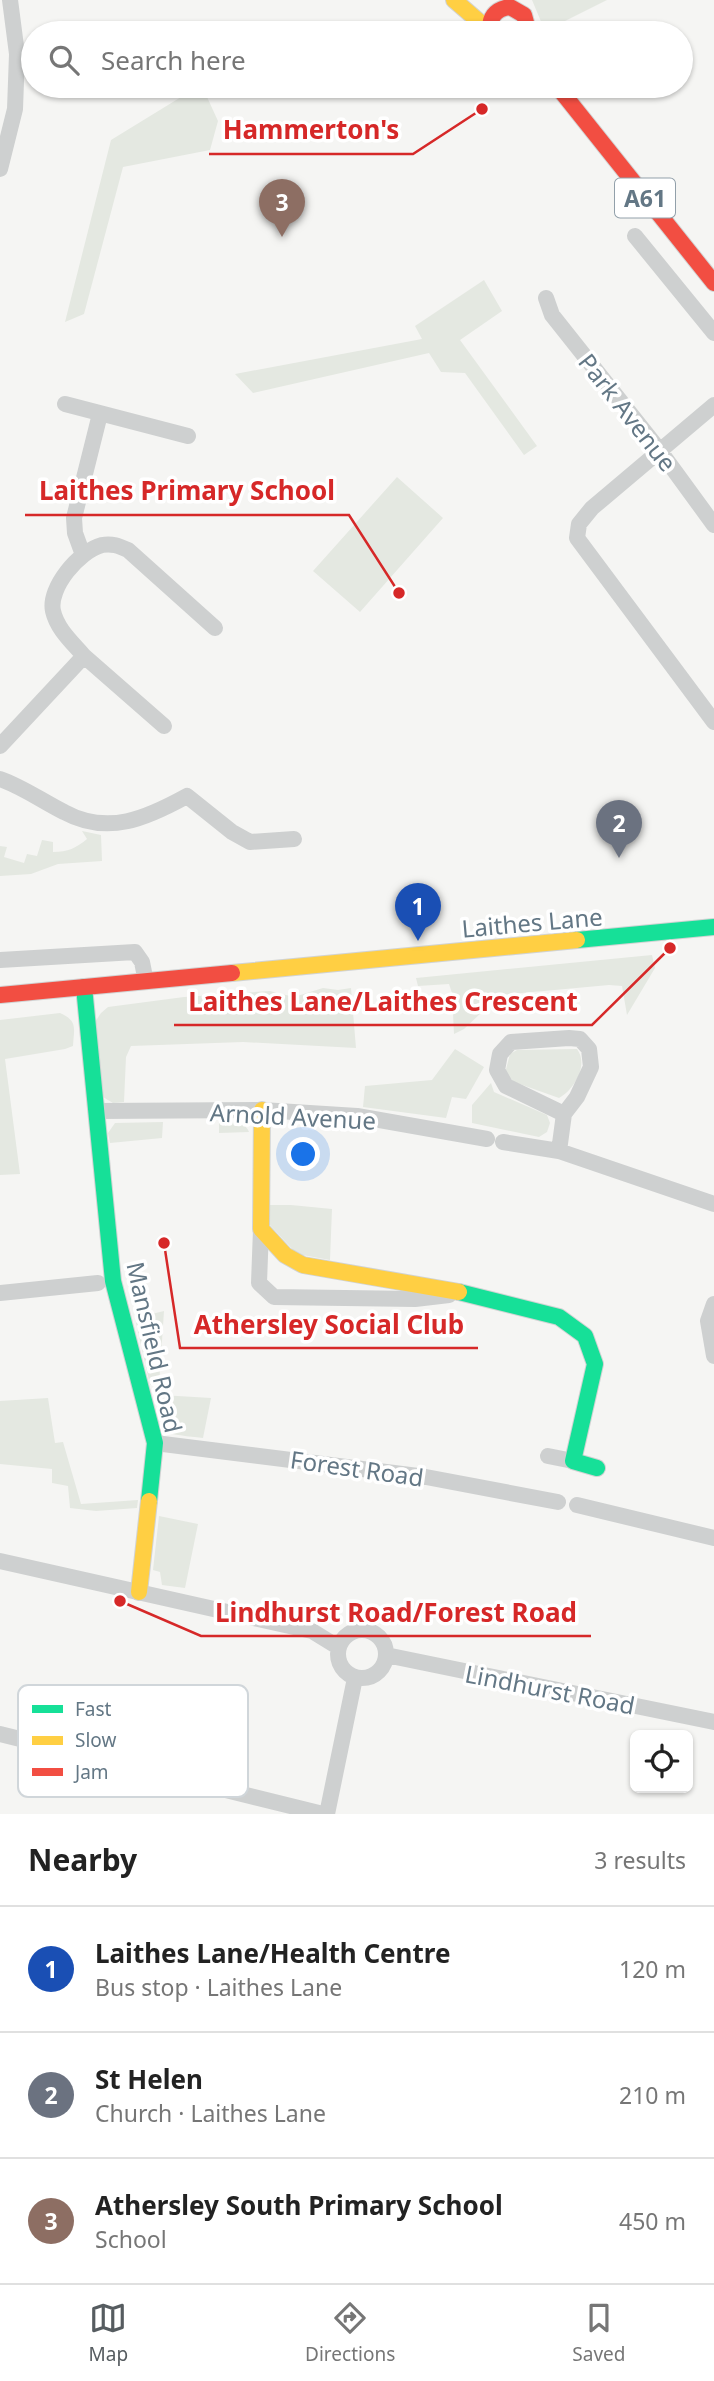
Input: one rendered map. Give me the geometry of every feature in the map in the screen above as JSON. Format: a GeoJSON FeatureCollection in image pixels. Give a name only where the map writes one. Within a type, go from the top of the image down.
{"type":"FeatureCollection","features":[{"type":"Feature","properties":{"kind":"street"},"geometry":{"type":"LineString","coordinates":[[0,169],[15,109],[17,54],[10,0]]}},
{"type":"Feature","properties":{"kind":"street"},"geometry":{"type":"LineString","coordinates":[[454,0],[478,21]]}},
{"type":"Feature","properties":{"kind":"street"},"geometry":{"type":"LineString","coordinates":[[467,0],[486,12],[513,15]]}},
{"type":"Feature","properties":{"kind":"street","name":"A61"},"geometry":{"type":"LineString","coordinates":[[568,98],[714,283]]}},
{"type":"Feature","properties":{"kind":"street","name":"A61"},"geometry":{"type":"LineString","coordinates":[[571,98],[579,111]]}},
{"type":"Feature","properties":{"kind":"street"},"geometry":{"type":"LineString","coordinates":[[635,236],[714,333]]}},
{"type":"Feature","properties":{"kind":"street","name":"Park Avenue"},"geometry":{"type":"LineString","coordinates":[[546,298],[552,315],[660,451],[714,525]]}},
{"type":"Feature","properties":{"kind":"street"},"geometry":{"type":"LineString","coordinates":[[65,404],[188,436]]}},
{"type":"Feature","properties":{"kind":"street"},"geometry":{"type":"LineString","coordinates":[[714,405],[592,508],[579,524],[577,538],[714,722]]}},
{"type":"Feature","properties":{"kind":"street"},"geometry":{"type":"LineString","coordinates":[[83,555],[75,533],[74,517],[100,414]]}},
{"type":"Feature","properties":{"kind":"street"},"geometry":{"type":"LineString","coordinates":[[164,726],[84,656],[58,626],[52,608],[56,591],[67,571],[83,555],[104,545],[114,544],[128,550],[215,628]]}},
{"type":"Feature","properties":{"kind":"street"},"geometry":{"type":"LineString","coordinates":[[0,746],[84,656]]}},
{"type":"Feature","properties":{"kind":"street"},"geometry":{"type":"LineString","coordinates":[[0,779],[15,784],[66,814],[93,824],[139,820],[187,796],[232,832],[250,842],[294,839]]}},
{"type":"Feature","properties":{"kind":"street","name":"Laithes Lane"},"geometry":{"type":"LineString","coordinates":[[0,995],[714,928]]}},
{"type":"Feature","properties":{"kind":"street"},"geometry":{"type":"LineString","coordinates":[[0,960],[135,952],[142,962],[146,982]]}},
{"type":"Feature","properties":{"kind":"street","name":"Mansfield Road"},"geometry":{"type":"LineString","coordinates":[[84,987],[113,1281],[155,1443],[139,1592]]}},
{"type":"Feature","properties":{"kind":"street"},"geometry":{"type":"LineString","coordinates":[[559,1151],[564,1114],[577,1097],[591,1067],[589,1049],[580,1039],[569,1038],[511,1042],[500,1054],[497,1070],[506,1086],[564,1114]]}},
{"type":"Feature","properties":{"kind":"street"},"geometry":{"type":"LineString","coordinates":[[262,1110],[258,1283],[274,1297],[415,1299],[463,1293]]}},
{"type":"Feature","properties":{"kind":"street","name":"Arnold Avenue"},"geometry":{"type":"LineString","coordinates":[[97,1111],[262,1110],[357,1116],[559,1151],[714,1204]]}},
{"type":"Feature","properties":{"kind":"street"},"geometry":{"type":"LineString","coordinates":[[261,1229],[291,1261],[463,1293],[559,1317],[585,1336],[595,1364],[573,1461]]}},
{"type":"Feature","properties":{"kind":"street"},"geometry":{"type":"LineString","coordinates":[[0,1293],[98,1283]]}},
{"type":"Feature","properties":{"kind":"street"},"geometry":{"type":"LineString","coordinates":[[713,1355],[708,1321],[714,1304]]}},
{"type":"Feature","properties":{"kind":"street","name":"Forest Road"},"geometry":{"type":"LineString","coordinates":[[155,1443],[426,1477],[558,1502]]}},
{"type":"Feature","properties":{"kind":"street"},"geometry":{"type":"LineString","coordinates":[[548,1456],[597,1468]]}},
{"type":"Feature","properties":{"kind":"street"},"geometry":{"type":"LineString","coordinates":[[577,1505],[714,1538]]}},
{"type":"Feature","properties":{"kind":"street"},"geometry":{"type":"LineString","coordinates":[[0,1561],[312,1631],[338,1647]]}},
{"type":"Feature","properties":{"kind":"street"},"geometry":{"type":"LineString","coordinates":[[367,1630],[381,1639],[386,1656],[384,1664],[377,1673],[369,1677],[355,1678],[339,1665],[338,1647],[349,1633],[367,1630]]}},
{"type":"Feature","properties":{"kind":"street","name":"Lindhurst Road"},"geometry":{"type":"LineString","coordinates":[[386,1656],[714,1722]]}},
{"type":"Feature","properties":{"kind":"street"},"geometry":{"type":"LineString","coordinates":[[248,1795],[325,1814],[355,1678]]}},
{"type":"Feature","properties":{"kind":"street"},"geometry":{"type":"LineString","coordinates":[[0,1734],[18,1738]]}},
{"type":"Feature","properties":{"kind":"shaded area"},"geometry":{"type":"Polygon","coordinates":[[[532,0],[607,0],[565,21],[541,21],[532,0]]]}},
{"type":"Feature","properties":{"kind":"shaded area"},"geometry":{"type":"Polygon","coordinates":[[[179,98],[207,98],[218,121],[210,150],[123,167],[84,314],[65,322],[111,140],[179,98]]]}},
{"type":"Feature","properties":{"kind":"shaded area"},"geometry":{"type":"Polygon","coordinates":[[[484,280],[502,311],[460,340],[537,446],[524,455],[465,373],[441,372],[429,353],[253,393],[235,374],[422,339],[415,326],[484,280]]]}},
{"type":"Feature","properties":{"kind":"shaded area"},"geometry":{"type":"Polygon","coordinates":[[[397,477],[443,518],[360,612],[313,571],[397,477]]]}},
{"type":"Feature","properties":{"kind":"shaded area"},"geometry":{"type":"Polygon","coordinates":[[[82,831],[101,835],[102,861],[58,864],[31,874],[0,876],[0,846],[7,847],[4,857],[24,863],[27,854],[37,856],[42,840],[53,842],[53,852],[67,850],[87,839],[82,831]]]}},
{"type":"Feature","properties":{"kind":"shaded area"},"geometry":{"type":"Polygon","coordinates":[[[652,955],[655,968],[627,1015],[622,986],[500,995],[464,1029],[454,1034],[449,984],[418,986],[416,978],[652,955]]]}},
{"type":"Feature","properties":{"kind":"shaded area"},"geometry":{"type":"Polygon","coordinates":[[[323,988],[351,988],[356,1048],[243,1042],[131,1046],[126,1057],[124,1102],[113,1103],[103,1097],[95,1022],[108,1007],[184,997],[270,991],[294,997],[323,988]]]}},
{"type":"Feature","properties":{"kind":"shaded area"},"geometry":{"type":"Polygon","coordinates":[[[60,1013],[72,1022],[73,1046],[5,1059],[20,1174],[0,1175],[0,1020],[60,1013]]]}},
{"type":"Feature","properties":{"kind":"shaded area"},"geometry":{"type":"Polygon","coordinates":[[[455,1049],[484,1067],[466,1099],[452,1097],[446,1118],[363,1107],[365,1086],[432,1080],[455,1049]]]}},
{"type":"Feature","properties":{"kind":"shaded area"},"geometry":{"type":"Polygon","coordinates":[[[577,1049],[581,1069],[570,1089],[559,1098],[514,1082],[505,1073],[510,1054],[517,1050],[577,1049]]]}},
{"type":"Feature","properties":{"kind":"shaded area"},"geometry":{"type":"Polygon","coordinates":[[[491,1083],[494,1092],[547,1115],[550,1123],[547,1132],[539,1137],[472,1123],[472,1105],[491,1083]]]}},
{"type":"Feature","properties":{"kind":"shaded area"},"geometry":{"type":"Polygon","coordinates":[[[163,1122],[162,1138],[110,1143],[108,1133],[115,1123],[163,1122]]]}},
{"type":"Feature","properties":{"kind":"shaded area"},"geometry":{"type":"Polygon","coordinates":[[[219,1123],[240,1123],[249,1132],[219,1133],[219,1123]]]}},
{"type":"Feature","properties":{"kind":"shaded area"},"geometry":{"type":"Polygon","coordinates":[[[267,1205],[332,1209],[330,1260],[297,1254],[268,1223],[267,1205]]]}},
{"type":"Feature","properties":{"kind":"shaded area"},"geometry":{"type":"Polygon","coordinates":[[[164,1311],[159,1385],[150,1385],[135,1318],[164,1311]]]}},
{"type":"Feature","properties":{"kind":"shaded area"},"geometry":{"type":"Polygon","coordinates":[[[161,1395],[211,1398],[203,1438],[166,1431],[160,1419],[161,1395]]]}},
{"type":"Feature","properties":{"kind":"shaded area"},"geometry":{"type":"Polygon","coordinates":[[[48,1398],[55,1443],[63,1442],[81,1504],[138,1500],[137,1508],[96,1511],[70,1508],[68,1486],[52,1483],[52,1469],[0,1464],[0,1401],[48,1398]]]}},
{"type":"Feature","properties":{"kind":"shaded area"},"geometry":{"type":"Polygon","coordinates":[[[159,1516],[198,1524],[185,1588],[162,1585],[160,1572],[153,1570],[159,1516]]]}},
{"type":"Feature","properties":{"kind":"traffic: fast"},"geometry":{"type":"LineString","coordinates":[[577,940],[714,927]]}},
{"type":"Feature","properties":{"kind":"traffic: fast"},"geometry":{"type":"LineString","coordinates":[[84,987],[113,1281],[155,1443],[149,1501]]}},
{"type":"Feature","properties":{"kind":"traffic: fast"},"geometry":{"type":"LineString","coordinates":[[459,1292],[559,1317],[585,1336],[595,1364],[573,1461],[597,1468]]}},
{"type":"Feature","properties":{"kind":"traffic: slow"},"geometry":{"type":"LineString","coordinates":[[454,0],[478,21]]}},
{"type":"Feature","properties":{"kind":"traffic: slow"},"geometry":{"type":"LineString","coordinates":[[232,973],[577,940]]}},
{"type":"Feature","properties":{"kind":"traffic: slow"},"geometry":{"type":"LineString","coordinates":[[262,1110],[261,1229],[285,1255],[303,1265],[459,1292]]}},
{"type":"Feature","properties":{"kind":"traffic: slow"},"geometry":{"type":"LineString","coordinates":[[139,1592],[149,1501]]}},
{"type":"Feature","properties":{"kind":"traffic: jam"},"geometry":{"type":"LineString","coordinates":[[492,21],[500,10],[510,7],[524,15],[526,21]]}},
{"type":"Feature","properties":{"kind":"traffic: jam"},"geometry":{"type":"LineString","coordinates":[[567,98],[714,283]]}},
{"type":"Feature","properties":{"kind":"traffic: jam"},"geometry":{"type":"LineString","coordinates":[[0,995],[232,973]]}},
{"type":"Feature","properties":{"kind":"place","name":"Hammerton's"},"geometry":{"type":"Point","coordinates":[482,109]}},
{"type":"Feature","properties":{"kind":"place","name":"Athersley South Primary School"},"geometry":{"type":"Point","coordinates":[282,237]}},
{"type":"Feature","properties":{"kind":"place","name":"Laithes Primary School"},"geometry":{"type":"Point","coordinates":[399,593]}},
{"type":"Feature","properties":{"kind":"place","name":"St Helen"},"geometry":{"type":"Point","coordinates":[619,858]}},
{"type":"Feature","properties":{"kind":"place","name":"Laithes Lane/Health Centre"},"geometry":{"type":"Point","coordinates":[418,941]}},
{"type":"Feature","properties":{"kind":"place","name":"Laithes Lane/Laithes Crescent"},"geometry":{"type":"Point","coordinates":[670,948]}},
{"type":"Feature","properties":{"kind":"place","name":"Athersley Social Club"},"geometry":{"type":"Point","coordinates":[164,1243]}},
{"type":"Feature","properties":{"kind":"place","name":"Lindhurst Road/Forest Road"},"geometry":{"type":"Point","coordinates":[120,1601]}}]}
